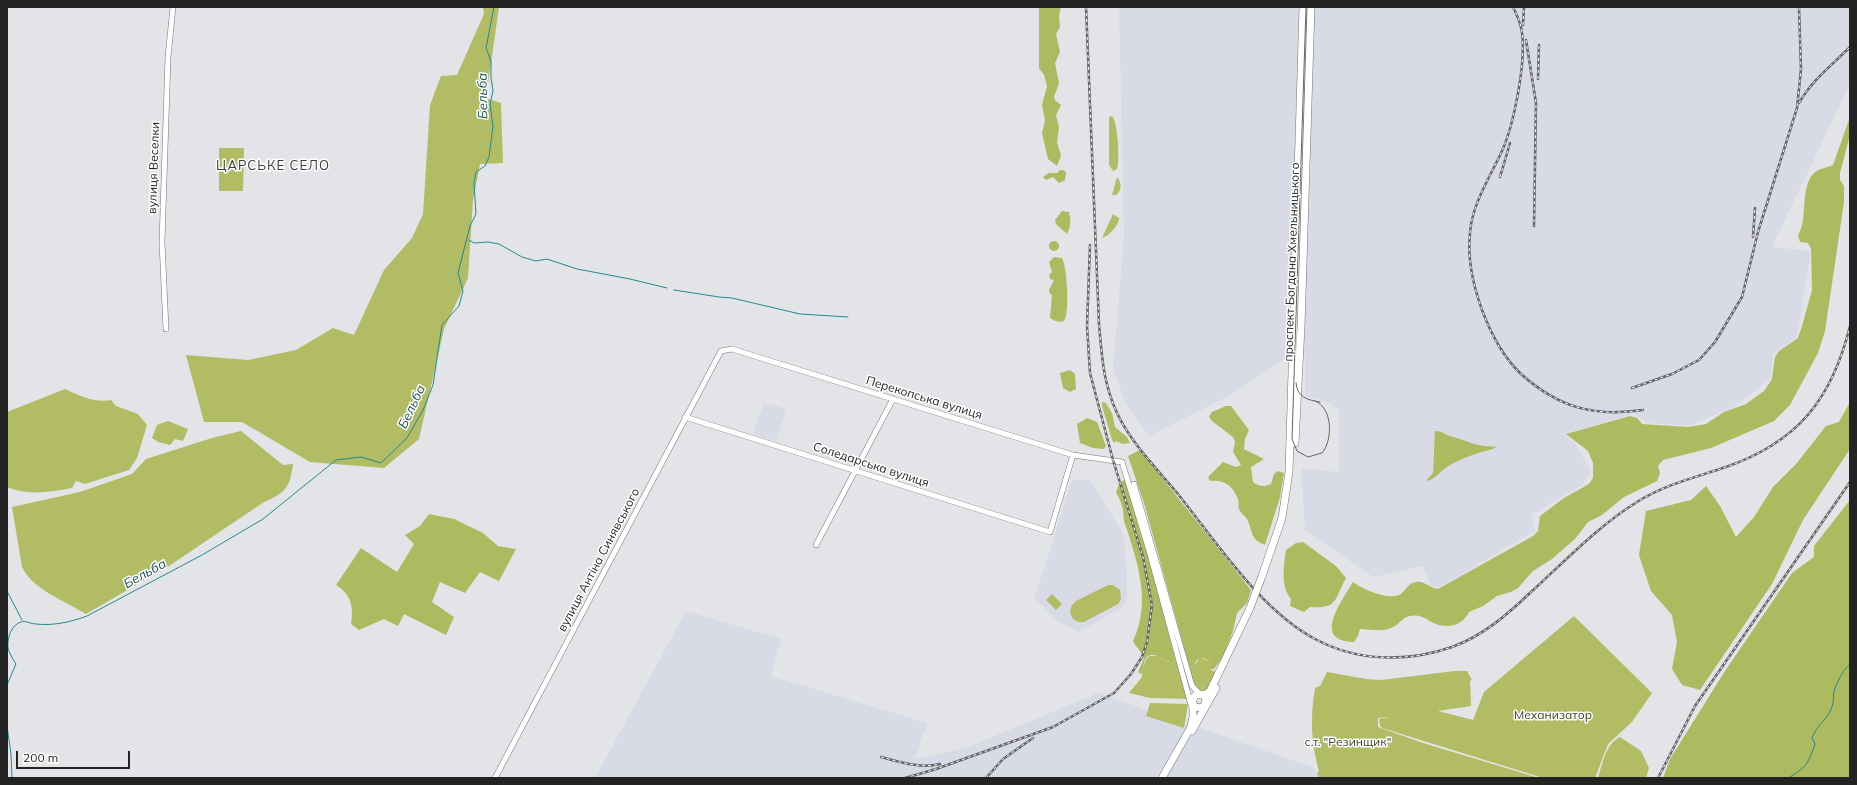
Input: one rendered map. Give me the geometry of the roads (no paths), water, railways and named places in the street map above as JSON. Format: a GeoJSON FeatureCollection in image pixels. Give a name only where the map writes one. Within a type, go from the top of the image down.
{"type":"FeatureCollection","features":[{"type":"Feature","properties":{"kind":"main road","name":"проспект Богдана Хмельницького"},"geometry":{"type":"LineString","coordinates":[[1162,778],[1192,731],[1243,632],[1245,621],[1282,518],[1287,493],[1303,7]]}},
{"type":"Feature","properties":{"kind":"main road","name":"проспект Богдана Хмельницького"},"geometry":{"type":"LineString","coordinates":[[1282,515],[1289,494],[1293,463],[1298,392],[1311,7]]}},
{"type":"Feature","properties":{"kind":"main road","name":"проспект Богдана Хмельницького"},"geometry":{"type":"LineString","coordinates":[[1183,744],[1192,723],[1192,702],[1196,695],[1210,691],[1239,630],[1245,621]]}},
{"type":"Feature","properties":{"kind":"main road"},"geometry":{"type":"LineString","coordinates":[[1192,702],[1197,708],[1207,703],[1206,698],[1202,694]]}},
{"type":"Feature","properties":{"kind":"street","name":"вулиця Веселки"},"geometry":{"type":"LineString","coordinates":[[166,329],[162,242],[168,57],[173,7]]}},
{"type":"Feature","properties":{"kind":"street","name":"Перекопська вулиця"},"geometry":{"type":"LineString","coordinates":[[721,350],[732,348],[1073,455],[1122,462]]}},
{"type":"Feature","properties":{"kind":"street","name":"вулиця Антіна Синявського"},"geometry":{"type":"LineString","coordinates":[[495,778],[721,350]]}},
{"type":"Feature","properties":{"kind":"street"},"geometry":{"type":"LineString","coordinates":[[816,545],[893,399]]}},
{"type":"Feature","properties":{"kind":"street","name":"Соледарська вулиця"},"geometry":{"type":"LineString","coordinates":[[685,417],[1050,532],[1073,455]]}},
{"type":"Feature","properties":{"kind":"street"},"geometry":{"type":"LineString","coordinates":[[1122,462],[1130,484],[1192,702]]}},
{"type":"Feature","properties":{"kind":"street"},"geometry":{"type":"LineString","coordinates":[[1122,462],[1129,471],[1140,502],[1192,686],[1202,694]]}},
{"type":"Feature","properties":{"kind":"street"},"geometry":{"type":"LineString","coordinates":[[1176,646],[1193,713]]}},
{"type":"Feature","properties":{"kind":"waterway","name":"Бельба"},"geometry":{"type":"LineString","coordinates":[[7,685],[16,664],[11,656],[8,640],[12,629],[21,622],[55,624],[68,622],[87,616],[202,555],[263,519],[336,460],[361,457],[381,463],[407,438],[423,410],[433,385],[442,325],[459,306],[463,291],[458,273],[470,226],[476,214],[474,183],[476,172],[485,166],[489,157],[493,126],[490,104],[493,91],[491,61],[486,48],[494,7]]}},
{"type":"Feature","properties":{"kind":"waterway"},"geometry":{"type":"LineString","coordinates":[[469,240],[474,243],[488,242],[499,244],[522,257],[536,261],[547,259],[577,269],[667,288]]}},
{"type":"Feature","properties":{"kind":"waterway"},"geometry":{"type":"LineString","coordinates":[[674,290],[732,298],[800,314],[848,317]]}},
{"type":"Feature","properties":{"kind":"waterway"},"geometry":{"type":"LineString","coordinates":[[7,591],[22,620]]}},
{"type":"Feature","properties":{"kind":"waterway"},"geometry":{"type":"LineString","coordinates":[[1788,778],[1806,765],[1815,744],[1812,738],[1830,711],[1833,703],[1834,691],[1843,673],[1850,664]]}},
{"type":"Feature","properties":{"kind":"waterway","name":"Бельба"},"geometry":{"type":"LineString","coordinates":[[7,726],[11,754],[12,778]]}},
{"type":"Feature","properties":{"kind":"tram line"},"geometry":{"type":"LineString","coordinates":[[1306,7],[1292,439],[1297,451],[1308,457],[1322,453],[1326,447],[1329,433],[1328,417],[1325,410],[1315,401]]}},
{"type":"Feature","properties":{"kind":"tram line"},"geometry":{"type":"LineString","coordinates":[[1296,383],[1298,392],[1301,395],[1307,399],[1320,402]]}},
{"type":"Feature","properties":{"kind":"railway"},"geometry":{"type":"LineString","coordinates":[[1086,7],[1099,324],[1104,370],[1112,402],[1129,435],[1259,594],[1297,628],[1317,640],[1333,647],[1367,656],[1401,657],[1436,652],[1452,647],[1485,631],[1513,608],[1595,533],[1637,502],[1669,486],[1751,457],[1773,445],[1792,431],[1822,396],[1833,375],[1850,326]]}},
{"type":"Feature","properties":{"kind":"railway"},"geometry":{"type":"LineString","coordinates":[[1513,7],[1521,26],[1523,46],[1521,76],[1515,110],[1502,151],[1478,201],[1471,222],[1469,243],[1470,262],[1473,282],[1479,301],[1489,328],[1508,360],[1535,386],[1563,402],[1593,411],[1625,412],[1643,410]]}},
{"type":"Feature","properties":{"kind":"railway"},"geometry":{"type":"LineString","coordinates":[[1523,25],[1524,7]]}},
{"type":"Feature","properties":{"kind":"railway"},"geometry":{"type":"LineString","coordinates":[[1632,388],[1672,374],[1699,360],[1715,342],[1742,297],[1758,232],[1797,108],[1801,69],[1799,7]]}},
{"type":"Feature","properties":{"kind":"railway"},"geometry":{"type":"LineString","coordinates":[[1526,40],[1536,103],[1534,226]]}},
{"type":"Feature","properties":{"kind":"railway"},"geometry":{"type":"LineString","coordinates":[[1538,79],[1539,45]]}},
{"type":"Feature","properties":{"kind":"railway"},"geometry":{"type":"LineString","coordinates":[[1799,103],[1816,80],[1850,47]]}},
{"type":"Feature","properties":{"kind":"railway"},"geometry":{"type":"LineString","coordinates":[[1500,177],[1510,143]]}},
{"type":"Feature","properties":{"kind":"railway"},"geometry":{"type":"LineString","coordinates":[[1753,237],[1755,208]]}},
{"type":"Feature","properties":{"kind":"railway"},"geometry":{"type":"LineString","coordinates":[[905,778],[936,769],[1053,727],[1114,693],[1131,674],[1142,657],[1147,642],[1152,605],[1143,557],[1113,460],[1090,373],[1087,326],[1090,245]]}},
{"type":"Feature","properties":{"kind":"railway"},"geometry":{"type":"LineString","coordinates":[[1658,778],[1695,706],[1850,482]]}},
{"type":"Feature","properties":{"kind":"railway"},"geometry":{"type":"LineString","coordinates":[[986,778],[1003,759],[1033,738]]}},
{"type":"Feature","properties":{"kind":"railway"},"geometry":{"type":"LineString","coordinates":[[881,757],[903,763],[925,766],[940,764]]}},
{"type":"Feature","properties":{"kind":"district","name":"ЦАРСЬКЕ СЕЛО"},"geometry":{"type":"Point","coordinates":[273,166]}},
{"type":"Feature","properties":{"kind":"park label","name":"Механизатор"},"geometry":{"type":"Point","coordinates":[1553,715]}},
{"type":"Feature","properties":{"kind":"park label","name":"с.т. \"Резинщик\""},"geometry":{"type":"Point","coordinates":[1348,742]}}]}
